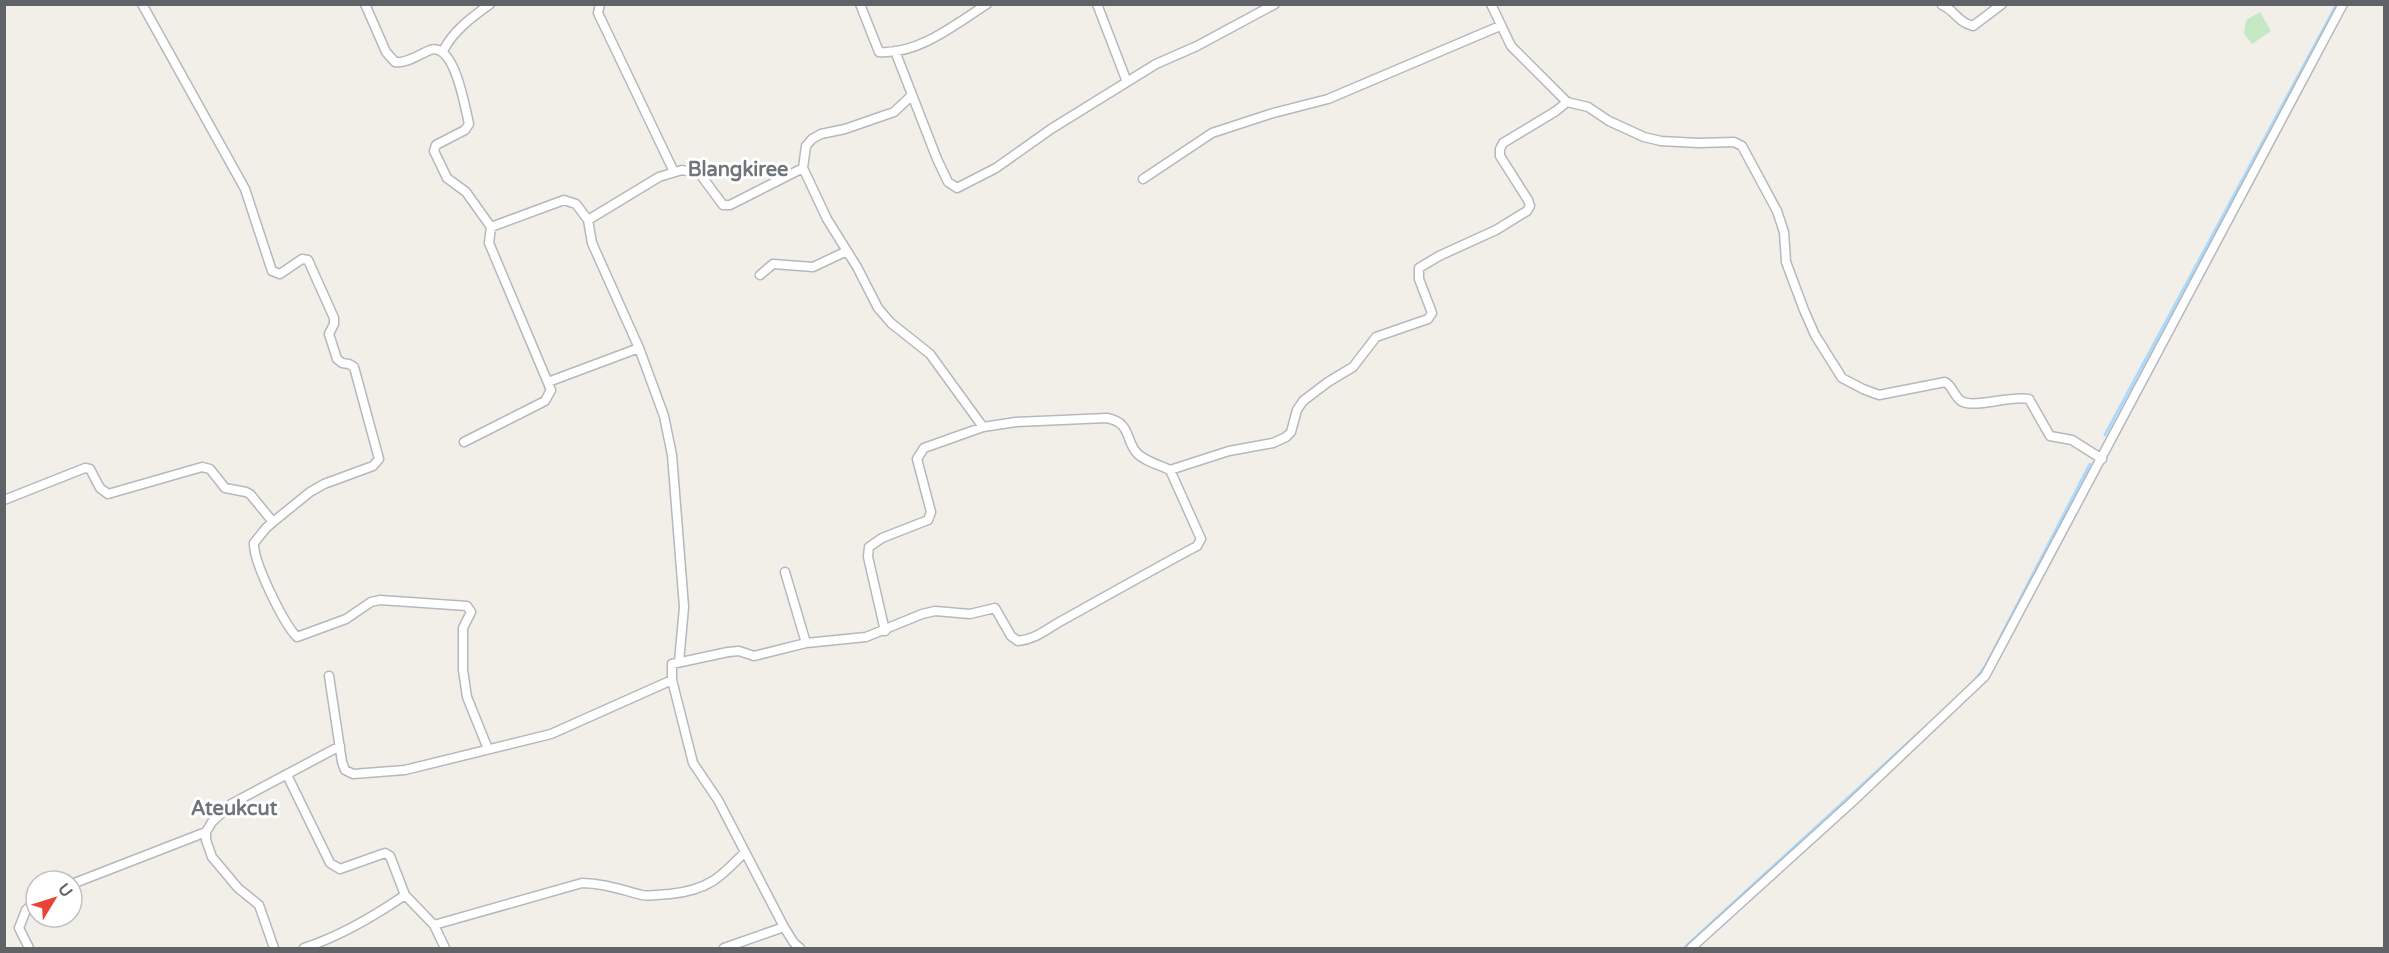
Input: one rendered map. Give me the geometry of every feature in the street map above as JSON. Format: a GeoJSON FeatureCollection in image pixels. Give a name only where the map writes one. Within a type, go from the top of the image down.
{"type":"FeatureCollection","features":[{"type":"Feature","properties":{"kind":"street"},"geometry":{"type":"LineString","coordinates":[[142,4],[245,189],[272,271],[280,274],[302,259],[308,260],[334,318],[329,334],[337,359],[354,367],[379,459],[373,466],[324,484],[310,492],[266,528],[254,543],[254,556],[280,611],[297,637],[346,619],[370,602],[380,600],[467,606],[471,612],[463,628],[462,638],[465,688],[488,749]]}},
{"type":"Feature","properties":{"kind":"street"},"geometry":{"type":"LineString","coordinates":[[365,4],[386,52],[395,62],[403,63],[434,49],[443,51],[457,74],[469,124],[465,130],[436,146],[434,151],[447,178],[466,192],[491,227],[489,243],[551,390],[545,401],[464,442]]}},
{"type":"Feature","properties":{"kind":"street"},"geometry":{"type":"LineString","coordinates":[[443,51],[448,41],[490,4]]}},
{"type":"Feature","properties":{"kind":"street"},"geometry":{"type":"LineString","coordinates":[[600,4],[598,13],[674,172]]}},
{"type":"Feature","properties":{"kind":"street"},"geometry":{"type":"LineString","coordinates":[[860,4],[879,52],[911,47],[940,34],[987,4]]}},
{"type":"Feature","properties":{"kind":"street"},"geometry":{"type":"LineString","coordinates":[[1097,4],[1127,82]]}},
{"type":"Feature","properties":{"kind":"street"},"geometry":{"type":"LineString","coordinates":[[895,51],[911,96],[948,182],[957,188],[996,168],[1051,129],[1156,64],[1197,46],[1275,4]]}},
{"type":"Feature","properties":{"kind":"street"},"geometry":{"type":"LineString","coordinates":[[1491,4],[1500,26],[1521,58],[1567,102],[1588,107],[1609,121],[1644,137],[1661,141],[1734,142],[1742,146],[1777,211],[1784,232],[1786,262],[1803,310],[1831,363],[1838,374],[1848,382],[1879,395],[1937,381],[1945,382],[1960,400],[1968,403],[2016,398],[2029,399],[2050,436],[2072,440],[2103,459]]}},
{"type":"Feature","properties":{"kind":"street"},"geometry":{"type":"LineString","coordinates":[[1942,5],[1947,7],[1962,23],[1974,26],[2002,4]]}},
{"type":"Feature","properties":{"kind":"street"},"geometry":{"type":"LineString","coordinates":[[1691,948],[1851,803],[1985,676],[2103,459],[2343,4]]}},
{"type":"Feature","properties":{"kind":"street"},"geometry":{"type":"LineString","coordinates":[[1143,179],[1212,133],[1270,114],[1328,99],[1500,26]]}},
{"type":"Feature","properties":{"kind":"street"},"geometry":{"type":"LineString","coordinates":[[911,96],[894,112],[845,129],[821,134],[812,139],[806,146],[803,168],[827,219],[878,308],[891,323],[930,354],[983,427]]}},
{"type":"Feature","properties":{"kind":"street"},"geometry":{"type":"LineString","coordinates":[[1170,470],[1229,451],[1273,443],[1286,436],[1291,432],[1297,410],[1303,401],[1353,367],[1377,337],[1428,318],[1432,313],[1419,279],[1419,268],[1439,256],[1496,230],[1529,209],[1528,200],[1500,156],[1500,149],[1503,143],[1567,102]]}},
{"type":"Feature","properties":{"kind":"street"},"geometry":{"type":"LineString","coordinates":[[588,220],[659,177],[682,170],[695,171],[700,174],[723,205],[730,205],[803,168]]}},
{"type":"Feature","properties":{"kind":"street"},"geometry":{"type":"LineString","coordinates":[[491,227],[564,200],[576,204],[588,220],[592,243],[639,348],[664,416],[672,455],[684,607],[679,662]]}},
{"type":"Feature","properties":{"kind":"street"},"geometry":{"type":"LineString","coordinates":[[759,275],[773,264],[813,267],[847,251]]}},
{"type":"Feature","properties":{"kind":"street"},"geometry":{"type":"LineString","coordinates":[[548,382],[639,348]]}},
{"type":"Feature","properties":{"kind":"street"},"geometry":{"type":"LineString","coordinates":[[800,948],[784,927],[718,800],[693,763],[672,680],[672,664],[728,652],[739,651],[754,656],[807,643],[866,637],[885,631],[922,614],[935,611],[970,614],[995,608],[1011,636],[1018,641],[1028,640],[1200,543],[1201,539],[1170,470],[1141,457],[1135,450],[1129,433],[1115,420],[1107,418],[1016,422],[983,427],[924,448],[919,453],[917,459],[931,512],[928,520],[882,538],[869,547],[868,557],[885,631]]}},
{"type":"Feature","properties":{"kind":"street"},"geometry":{"type":"LineString","coordinates":[[4,500],[85,468],[90,470],[100,488],[108,494],[202,468],[212,470],[225,488],[246,492],[250,495],[273,522]]}},
{"type":"Feature","properties":{"kind":"street"},"geometry":{"type":"LineString","coordinates":[[785,572],[807,643]]}},
{"type":"Feature","properties":{"kind":"street"},"geometry":{"type":"LineString","coordinates":[[330,676],[345,770],[353,774],[405,770],[551,734],[672,680]]}},
{"type":"Feature","properties":{"kind":"street"},"geometry":{"type":"LineString","coordinates":[[274,948],[259,906],[238,888],[212,857],[206,840],[206,832],[212,822],[231,804],[340,746]]}},
{"type":"Feature","properties":{"kind":"street"},"geometry":{"type":"LineString","coordinates":[[287,775],[334,867],[340,869],[385,853],[390,856],[405,895],[434,925],[445,948]]}},
{"type":"Feature","properties":{"kind":"street"},"geometry":{"type":"LineString","coordinates":[[84,879],[206,832]]}},
{"type":"Feature","properties":{"kind":"street"},"geometry":{"type":"LineString","coordinates":[[434,925],[582,883],[597,883],[646,896],[692,891],[719,878],[745,852]]}},
{"type":"Feature","properties":{"kind":"street"},"geometry":{"type":"LineString","coordinates":[[304,948],[330,940],[405,895]]}},
{"type":"Feature","properties":{"kind":"street"},"geometry":{"type":"LineString","coordinates":[[24,915],[19,928],[30,948]]}},
{"type":"Feature","properties":{"kind":"street"},"geometry":{"type":"LineString","coordinates":[[724,948],[784,927]]}},
{"type":"Feature","properties":{"kind":"green space"},"geometry":{"type":"Polygon","coordinates":[[[2260,12],[2271,31],[2252,44],[2244,34],[2246,20],[2260,12]]]}},
{"type":"Feature","properties":{"kind":"waterway"},"geometry":{"type":"LineString","coordinates":[[2105,435],[2337,4]]}},
{"type":"Feature","properties":{"kind":"waterway"},"geometry":{"type":"LineString","coordinates":[[1976,679],[1985,667],[2090,464]]}},
{"type":"Feature","properties":{"kind":"waterway"},"geometry":{"type":"LineString","coordinates":[[1684,948],[1921,731]]}},
{"type":"Feature","properties":{"kind":"district","name":"Blangkiree"},"geometry":{"type":"Point","coordinates":[738,169]}},
{"type":"Feature","properties":{"kind":"district","name":"Ateukcut"},"geometry":{"type":"Point","coordinates":[234,808]}}]}
